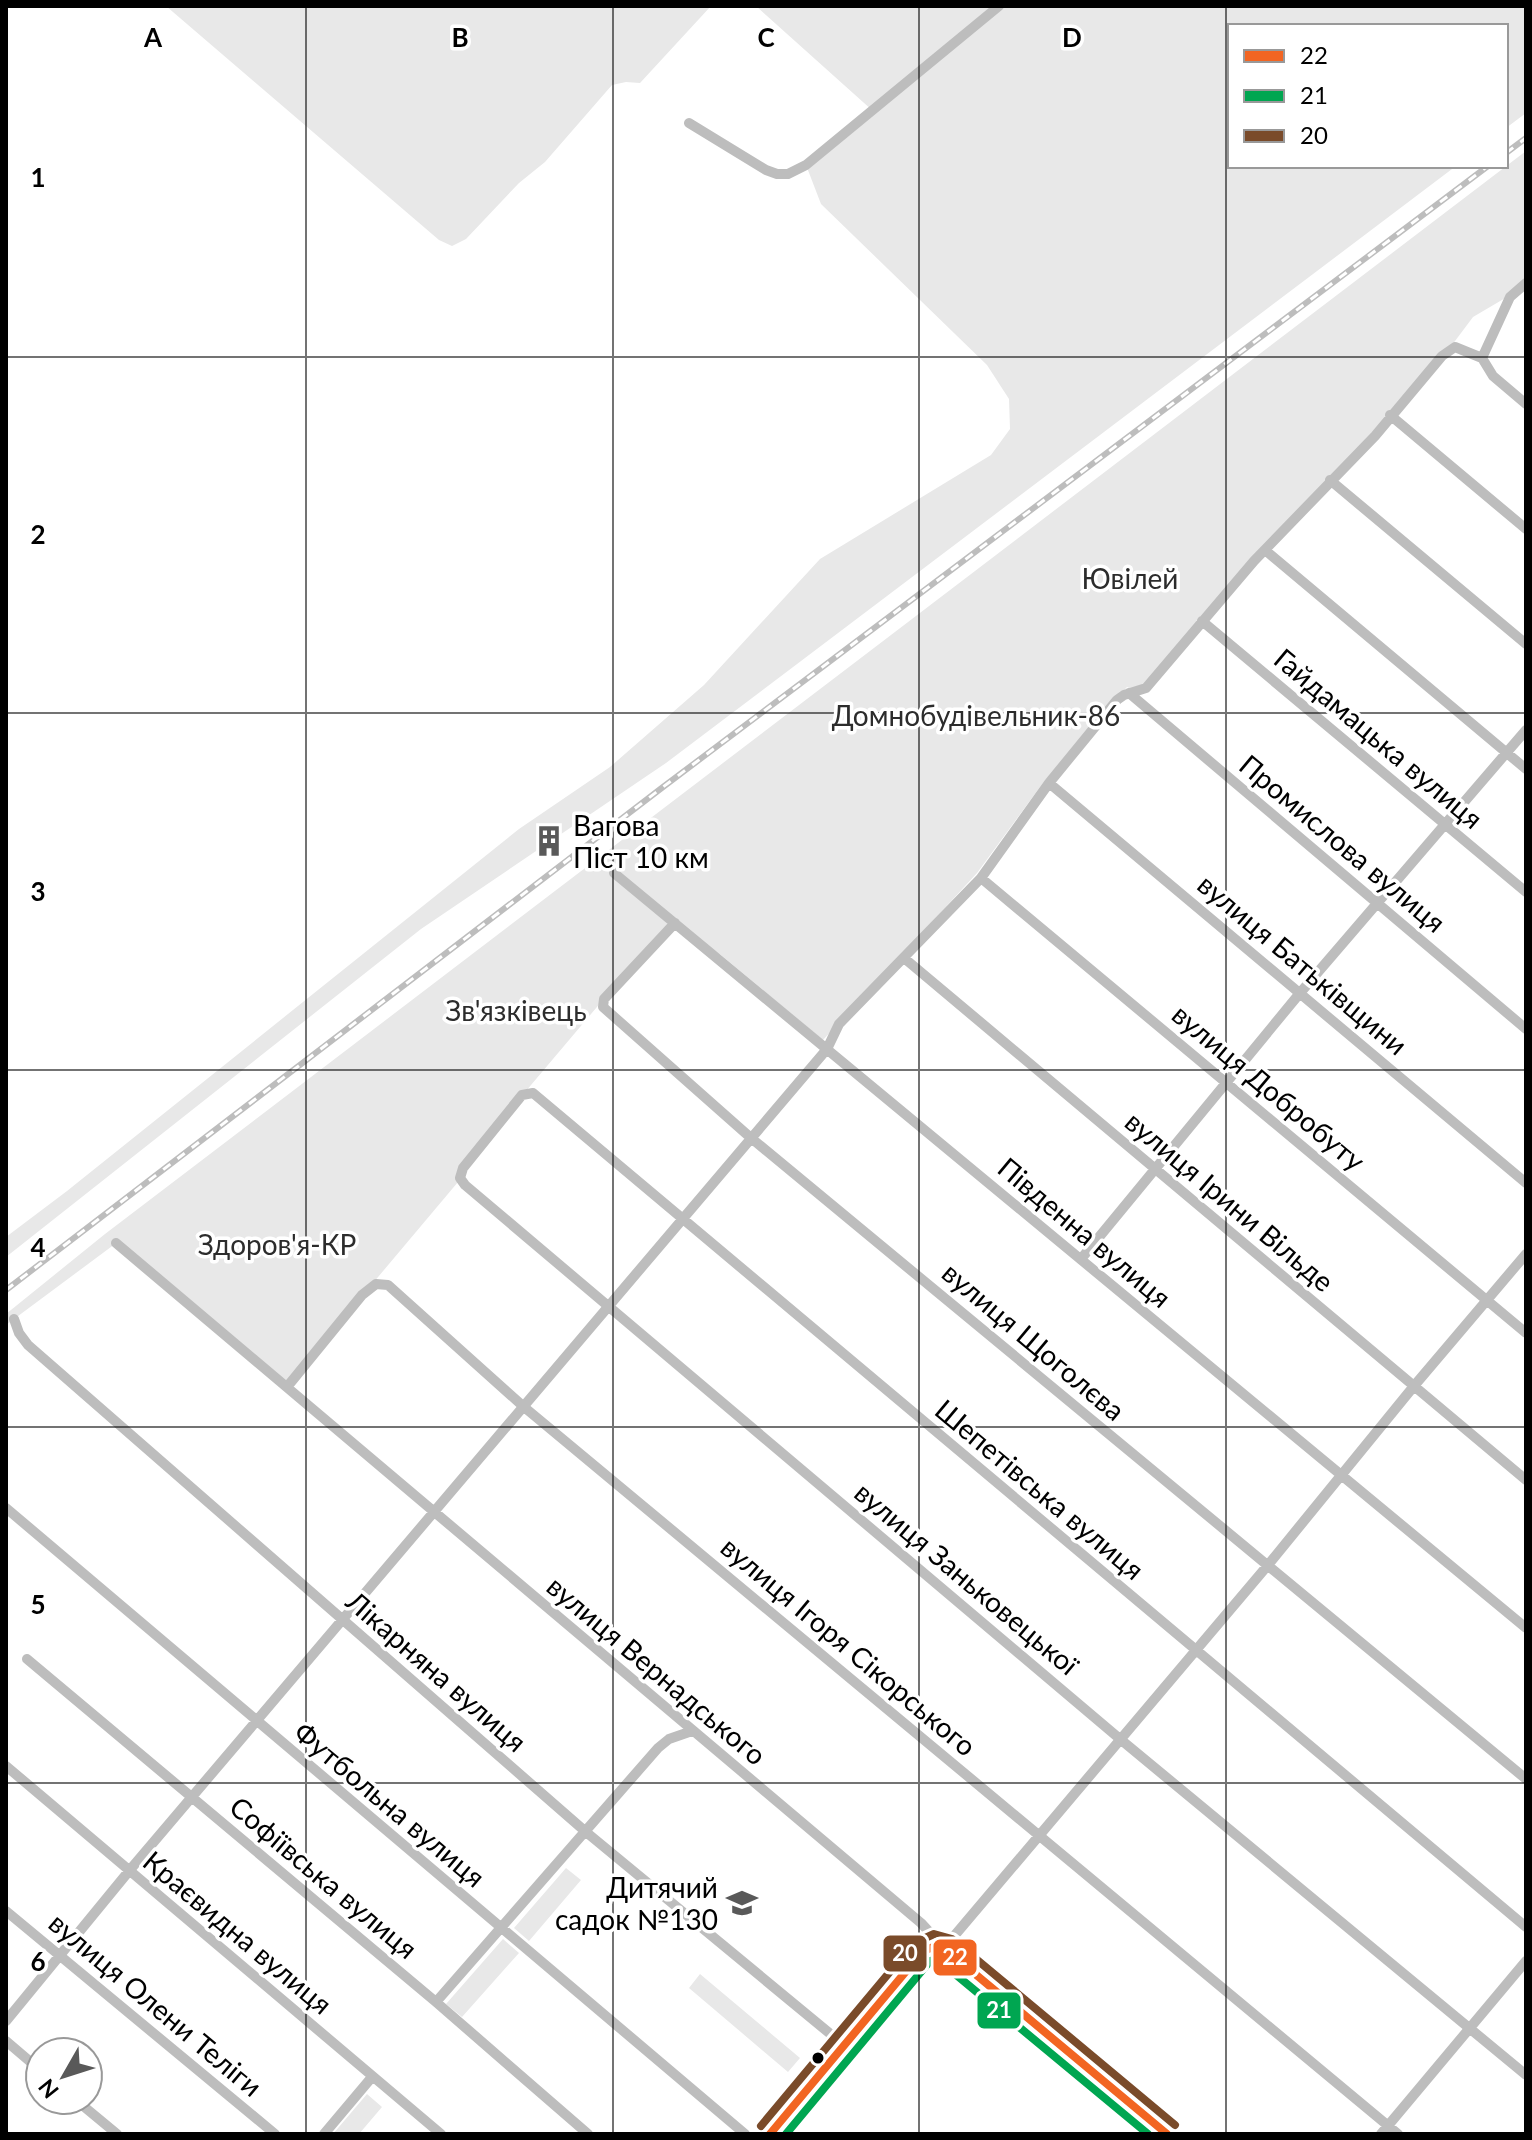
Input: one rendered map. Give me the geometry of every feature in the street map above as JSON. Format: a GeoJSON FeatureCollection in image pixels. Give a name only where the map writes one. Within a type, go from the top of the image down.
{"type":"FeatureCollection","features":[{"type":"Feature","properties":{"kind":"street"},"geometry":{"type":"LineString","coordinates":[[689,123],[766,170],[788,174],[806,165],[837,141],[999,6]]}},
{"type":"Feature","properties":{"kind":"street"},"geometry":{"type":"LineString","coordinates":[[1482,358],[1510,297],[1526,283]]}},
{"type":"Feature","properties":{"kind":"street"},"geometry":{"type":"LineString","coordinates":[[6,2021],[341,1620],[827,1049],[839,1024],[981,878],[1049,783],[1117,700],[1146,688],[1265,550],[1375,436],[1442,356],[1455,347],[1482,358],[1493,376],[1526,404]]}},
{"type":"Feature","properties":{"kind":"street"},"geometry":{"type":"LineString","coordinates":[[1390,415],[1526,529]]}},
{"type":"Feature","properties":{"kind":"street"},"geometry":{"type":"LineString","coordinates":[[1330,480],[1526,644]]}},
{"type":"Feature","properties":{"kind":"street"},"geometry":{"type":"LineString","coordinates":[[1265,550],[1526,769]]}},
{"type":"Feature","properties":{"kind":"street","name":"Гайдамацька вулиця"},"geometry":{"type":"LineString","coordinates":[[1202,621],[1526,892]]}},
{"type":"Feature","properties":{"kind":"street","name":"Промислова вулиця"},"geometry":{"type":"LineString","coordinates":[[1129,693],[1526,1029]]}},
{"type":"Feature","properties":{"kind":"street"},"geometry":{"type":"LineString","coordinates":[[1081,1259],[1300,993],[1526,730]]}},
{"type":"Feature","properties":{"kind":"street","name":"вулиця Батьківщини"},"geometry":{"type":"LineString","coordinates":[[1049,783],[1526,1183]]}},
{"type":"Feature","properties":{"kind":"street","name":"Південна вулиця"},"geometry":{"type":"LineString","coordinates":[[614,873],[1526,1628]]}},
{"type":"Feature","properties":{"kind":"street","name":"вулиця Добробуту"},"geometry":{"type":"LineString","coordinates":[[981,878],[1526,1333]]}},
{"type":"Feature","properties":{"kind":"street","name":"вулиця Щоголєва"},"geometry":{"type":"LineString","coordinates":[[675,923],[602,1003],[751,1138],[1526,1779]]}},
{"type":"Feature","properties":{"kind":"street","name":"вулиця Ірини Вільде"},"geometry":{"type":"LineString","coordinates":[[904,958],[1526,1480]]}},
{"type":"Feature","properties":{"kind":"street","name":"Шепетівська вулиця"},"geometry":{"type":"LineString","coordinates":[[522,1095],[533,1093],[1526,1927]]}},
{"type":"Feature","properties":{"kind":"street","name":"вулиця Заньковецької"},"geometry":{"type":"LineString","coordinates":[[522,1095],[463,1168],[460,1178],[465,1185],[1120,1739],[1526,2075]]}},
{"type":"Feature","properties":{"kind":"street","name":"вулиця Вернадського"},"geometry":{"type":"LineString","coordinates":[[116,1243],[1167,2134]]}},
{"type":"Feature","properties":{"kind":"street"},"geometry":{"type":"LineString","coordinates":[[770,2134],[923,1951],[936,1946],[944,1948],[1526,1254]]}},
{"type":"Feature","properties":{"kind":"street","name":"вулиця Ігоря Сікорського"},"geometry":{"type":"LineString","coordinates":[[287,1387],[362,1295],[376,1284],[385,1283],[524,1407],[1385,2130],[1398,2134]]}},
{"type":"Feature","properties":{"kind":"street","name":"Лікарняна вулиця"},"geometry":{"type":"LineString","coordinates":[[14,1319],[28,1345],[341,1620],[586,1832],[845,2046]]}},
{"type":"Feature","properties":{"kind":"street","name":"Футбольна вулиця"},"geometry":{"type":"LineString","coordinates":[[6,1508],[745,2134]]}},
{"type":"Feature","properties":{"kind":"street","name":"Софіївська вулиця"},"geometry":{"type":"LineString","coordinates":[[27,1659],[436,2002],[588,2134]]}},
{"type":"Feature","properties":{"kind":"street"},"geometry":{"type":"LineString","coordinates":[[436,2002],[658,1748],[669,1739],[692,1731]]}},
{"type":"Feature","properties":{"kind":"street","name":"Краєвидна вулиця"},"geometry":{"type":"LineString","coordinates":[[6,1766],[441,2134]]}},
{"type":"Feature","properties":{"kind":"street","name":"вулиця Олени Теліги"},"geometry":{"type":"LineString","coordinates":[[6,1911],[275,2134]]}},
{"type":"Feature","properties":{"kind":"street"},"geometry":{"type":"LineString","coordinates":[[1385,2130],[1526,1961]]}},
{"type":"Feature","properties":{"kind":"street"},"geometry":{"type":"LineString","coordinates":[[6,2041],[24,2056]]}},
{"type":"Feature","properties":{"kind":"street"},"geometry":{"type":"LineString","coordinates":[[324,2134],[372,2077]]}},
{"type":"Feature","properties":{"kind":"street"},"geometry":{"type":"LineString","coordinates":[[95,2116],[117,2134]]}},
{"type":"Feature","properties":{"kind":"green space"},"geometry":{"type":"Polygon","coordinates":[[[166,6],[711,6],[640,83],[612,85],[545,162],[519,183],[466,239],[452,246],[439,240],[166,6]]]}},
{"type":"Feature","properties":{"kind":"green space"},"geometry":{"type":"Polygon","coordinates":[[[756,6],[1526,6],[1526,113],[1508,126],[1508,24],[1228,24],[1228,168],[1453,168],[666,763],[421,929],[6,1257],[6,1237],[519,829],[610,767],[704,685],[820,559],[991,455],[1010,429],[1009,399],[987,365],[821,204],[806,165],[873,111],[756,6]]]}},
{"type":"Feature","properties":{"kind":"green space"},"geometry":{"type":"Polygon","coordinates":[[[1526,151],[1526,281],[1507,297],[1473,317],[1449,349],[1144,688],[1136,691],[1127,687],[1045,780],[977,873],[823,1040],[721,955],[674,923],[602,1001],[461,1168],[458,1182],[288,1384],[119,1241],[6,1325],[6,1314],[105,1234],[1504,168],[1508,168],[1526,151]]]}},
{"type":"Feature","properties":{"kind":"green space"},"geometry":{"type":"Polygon","coordinates":[[[566,1868],[581,1880],[529,1941],[514,1928],[566,1868]]]}},
{"type":"Feature","properties":{"kind":"green space"},"geometry":{"type":"Polygon","coordinates":[[[503,1939],[519,1953],[462,2017],[446,2004],[503,1939]]]}},
{"type":"Feature","properties":{"kind":"green space"},"geometry":{"type":"Polygon","coordinates":[[[700,1974],[800,2058],[788,2072],[689,1988],[700,1974]]]}},
{"type":"Feature","properties":{"kind":"green space"},"geometry":{"type":"Polygon","coordinates":[[[367,2094],[382,2107],[359,2134],[333,2134],[367,2094]]]}},
{"type":"Feature","properties":{"kind":"railway"},"geometry":{"type":"LineString","coordinates":[[1508,152],[1526,138]]}},
{"type":"Feature","properties":{"kind":"railway"},"geometry":{"type":"LineString","coordinates":[[6,1290],[663,787],[1485,168]]}},
{"type":"Feature","properties":{"kind":"transit line","name":"20"},"geometry":{"type":"LineString","coordinates":[[761,2126],[914,1943],[934,1934],[952,1939],[1175,2125]]}},
{"type":"Feature","properties":{"kind":"transit line","name":"22"},"geometry":{"type":"LineString","coordinates":[[770,2134],[923,1951],[936,1946],[944,1948],[1167,2134]]}},
{"type":"Feature","properties":{"kind":"transit line","name":"21"},"geometry":{"type":"LineString","coordinates":[[786,2134],[930,1961],[937,1959],[1148,2134]]}},
{"type":"Feature","properties":{"kind":"place","name":"Вагова Піст 10 км"},"geometry":{"type":"Point","coordinates":[549,841]}},
{"type":"Feature","properties":{"kind":"place","name":"Дитячий садок №130"},"geometry":{"type":"Point","coordinates":[742,1903]}},
{"type":"Feature","properties":{"kind":"park label","name":"Ювілей"},"geometry":{"type":"Point","coordinates":[1130,578]}},
{"type":"Feature","properties":{"kind":"park label","name":"Домнобудівельник-86"},"geometry":{"type":"Point","coordinates":[976,715]}},
{"type":"Feature","properties":{"kind":"park label","name":"Зв'язківець"},"geometry":{"type":"Point","coordinates":[516,1010]}},
{"type":"Feature","properties":{"kind":"park label","name":"Здоров'я-КР"},"geometry":{"type":"Point","coordinates":[277,1244]}}]}
